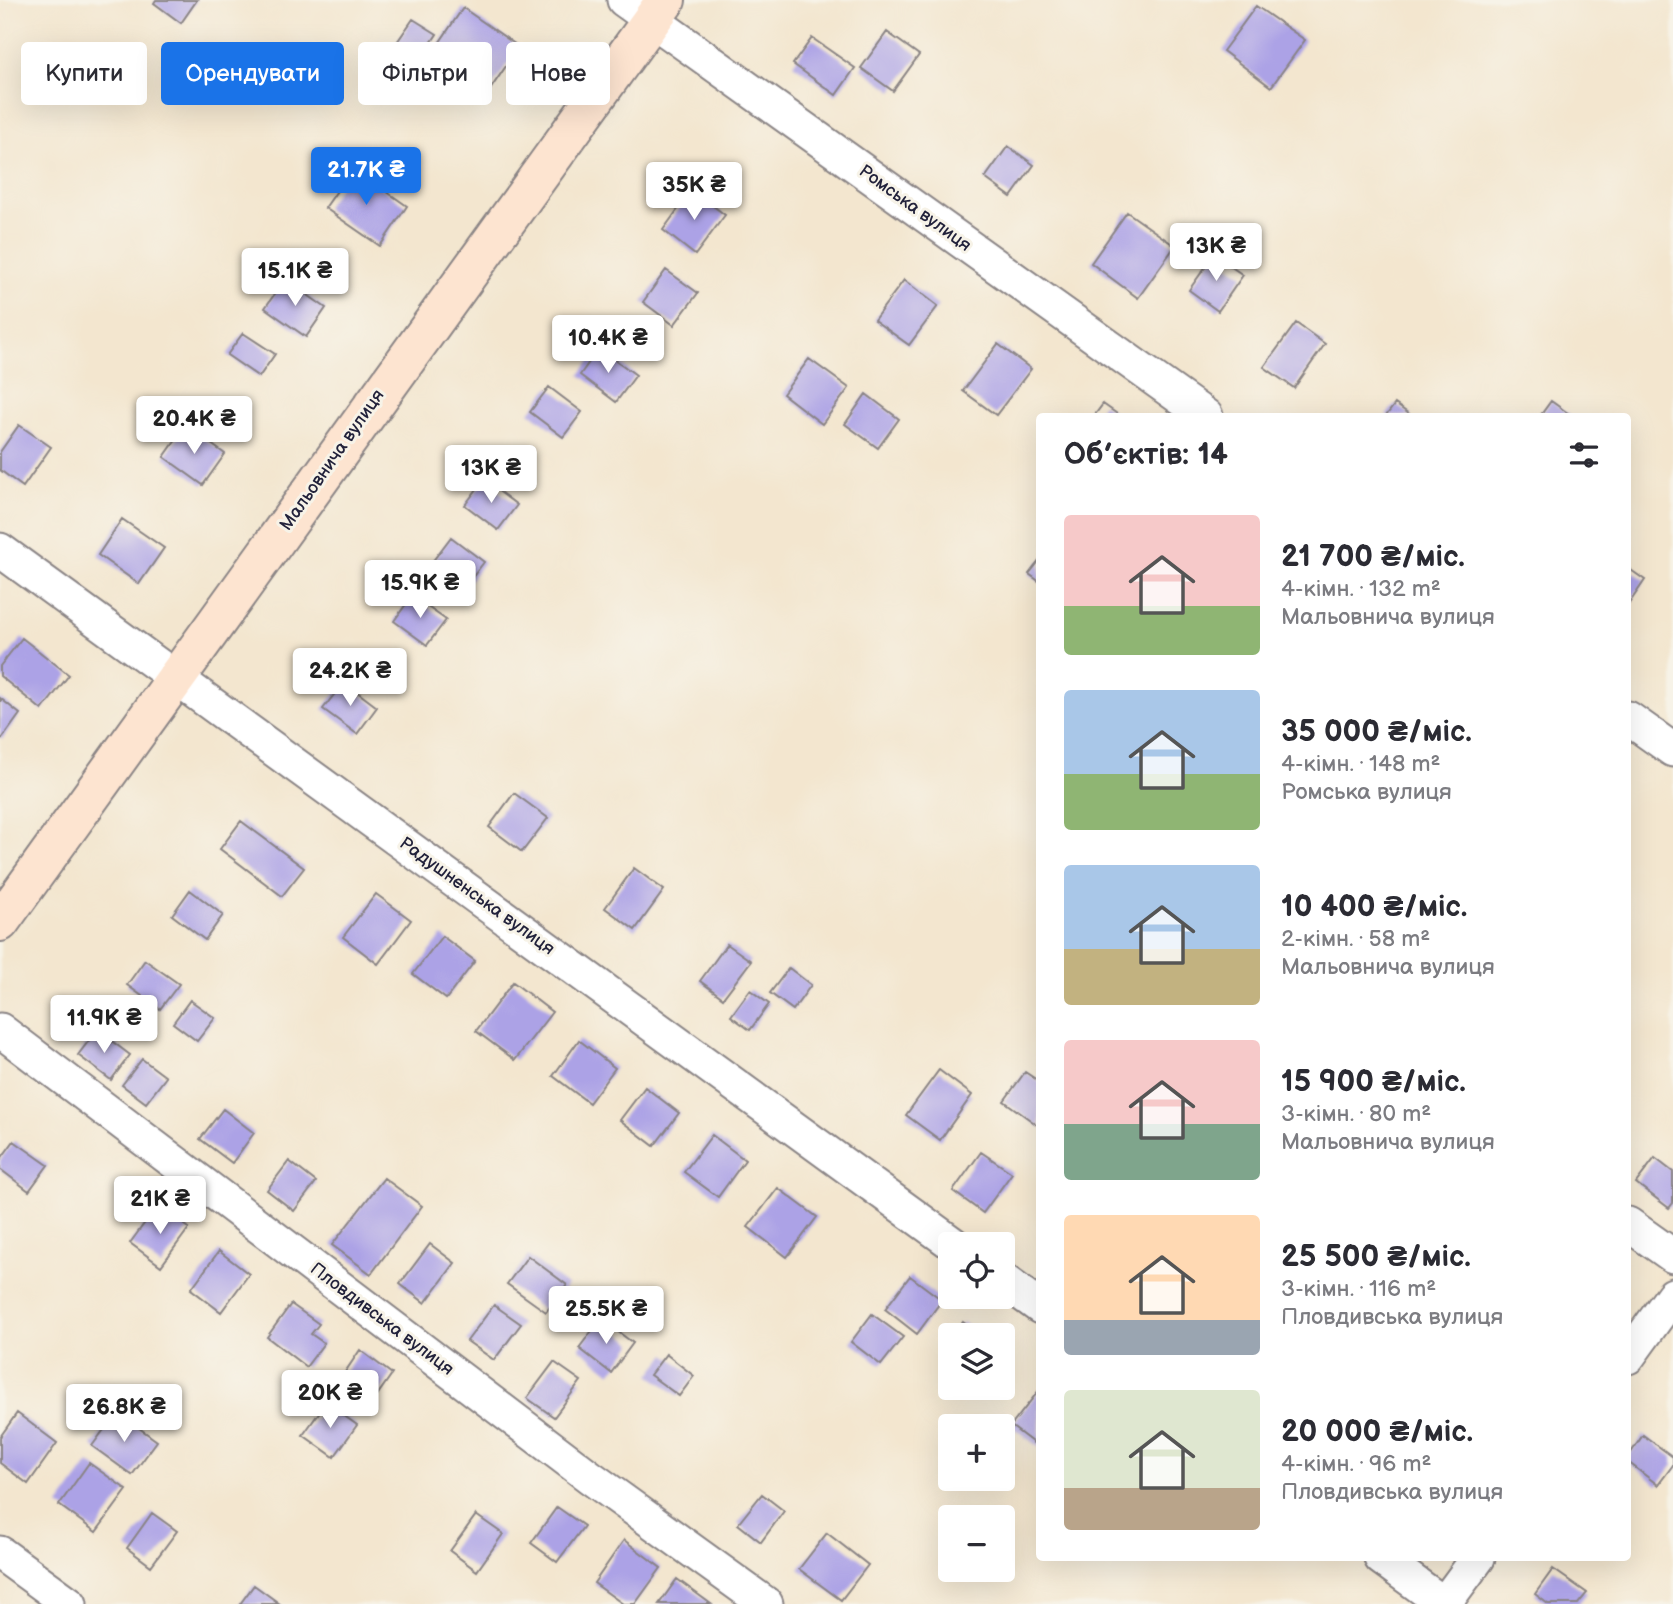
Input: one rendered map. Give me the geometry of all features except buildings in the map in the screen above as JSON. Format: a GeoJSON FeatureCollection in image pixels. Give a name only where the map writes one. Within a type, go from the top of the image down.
{"type":"FeatureCollection","features":[{"type":"Feature","properties":{"kind":"street","name":"Ромська вулиця"},"geometry":{"type":"LineString","coordinates":[[647,7],[1202,413]]}},
{"type":"Feature","properties":{"kind":"street","name":"Мальовнича вулиця"},"geometry":{"type":"LineString","coordinates":[[0,922],[178,676],[647,7]]}},
{"type":"Feature","properties":{"kind":"street","name":"Радушненська вулиця"},"geometry":{"type":"LineString","coordinates":[[0,550],[178,676],[938,1233]]}},
{"type":"Feature","properties":{"kind":"street"},"geometry":{"type":"LineString","coordinates":[[1631,720],[1673,751]]}},
{"type":"Feature","properties":{"kind":"street","name":"Пловдивська вулиця"},"geometry":{"type":"LineString","coordinates":[[0,1030],[590,1477],[766,1604]]}},
{"type":"Feature","properties":{"kind":"street"},"geometry":{"type":"LineString","coordinates":[[1631,1226],[1673,1256]]}},
{"type":"Feature","properties":{"kind":"street"},"geometry":{"type":"LineString","coordinates":[[1015,1289],[1036,1304]]}},
{"type":"Feature","properties":{"kind":"street"},"geometry":{"type":"LineString","coordinates":[[1631,1353],[1673,1296]]}},
{"type":"Feature","properties":{"kind":"street"},"geometry":{"type":"LineString","coordinates":[[0,1553],[70,1604]]}},
{"type":"Feature","properties":{"kind":"street"},"geometry":{"type":"LineString","coordinates":[[1385,1561],[1444,1604],[1476,1561]]}}]}
